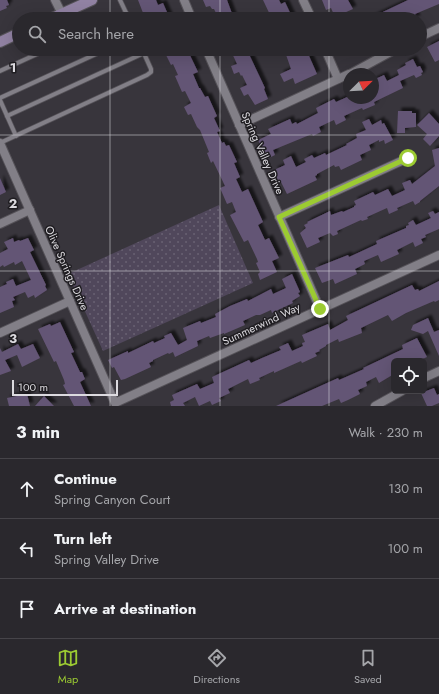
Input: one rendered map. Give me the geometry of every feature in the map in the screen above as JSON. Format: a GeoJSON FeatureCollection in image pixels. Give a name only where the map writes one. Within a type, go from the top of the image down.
{"type":"FeatureCollection","features":[{"type":"Feature","properties":{"kind":"main road"},"geometry":{"type":"LineString","coordinates":[[66,12],[92,0]]}},
{"type":"Feature","properties":{"kind":"main road"},"geometry":{"type":"LineString","coordinates":[[0,42],[12,36]]}},
{"type":"Feature","properties":{"kind":"street"},"geometry":{"type":"LineString","coordinates":[[56,0],[61,12]]}},
{"type":"Feature","properties":{"kind":"street"},"geometry":{"type":"LineString","coordinates":[[184,0],[189,12]]}},
{"type":"Feature","properties":{"kind":"street"},"geometry":{"type":"LineString","coordinates":[[304,0],[309,12]]}},
{"type":"Feature","properties":{"kind":"street"},"geometry":{"type":"LineString","coordinates":[[427,34],[439,28]]}},
{"type":"Feature","properties":{"kind":"street","name":"Spring Valley Drive"},"geometry":{"type":"LineString","coordinates":[[209,56],[320,309]]}},
{"type":"Feature","properties":{"kind":"street"},"geometry":{"type":"LineString","coordinates":[[328,56],[338,79]]}},
{"type":"Feature","properties":{"kind":"street"},"geometry":{"type":"LineString","coordinates":[[360,68],[383,56]]}},
{"type":"Feature","properties":{"kind":"street"},"geometry":{"type":"LineString","coordinates":[[239,125],[343,77]]}},
{"type":"Feature","properties":{"kind":"street","name":"Olive Springs Drive"},"geometry":{"type":"LineString","coordinates":[[0,143],[114,403]]}},
{"type":"Feature","properties":{"kind":"street"},"geometry":{"type":"LineString","coordinates":[[279,217],[408,158]]}},
{"type":"Feature","properties":{"kind":"street"},"geometry":{"type":"LineString","coordinates":[[0,224],[30,210]]}},
{"type":"Feature","properties":{"kind":"street","name":"Summerwind Way"},"geometry":{"type":"LineString","coordinates":[[114,403],[439,255]]}},
{"type":"Feature","properties":{"kind":"street"},"geometry":{"type":"LineString","coordinates":[[0,333],[70,301]]}},
{"type":"Feature","properties":{"kind":"street"},"geometry":{"type":"LineString","coordinates":[[427,377],[439,371]]}},
{"type":"Feature","properties":{"kind":"street"},"geometry":{"type":"LineString","coordinates":[[375,406],[397,394]]}},
{"type":"Feature","properties":{"kind":"lane"},"geometry":{"type":"LineString","coordinates":[[120,0],[126,12]]}},
{"type":"Feature","properties":{"kind":"lane"},"geometry":{"type":"LineString","coordinates":[[0,71],[33,56]]}},
{"type":"Feature","properties":{"kind":"lane"},"geometry":{"type":"LineString","coordinates":[[16,136],[0,99],[92,56]]}},
{"type":"Feature","properties":{"kind":"lane"},"geometry":{"type":"LineString","coordinates":[[7,116],[133,56]]}},
{"type":"Feature","properties":{"kind":"lane"},"geometry":{"type":"LineString","coordinates":[[0,143],[147,75],[151,72],[151,69],[145,56]]}},
{"type":"Feature","properties":{"kind":"shaded area"},"geometry":{"type":"Polygon","coordinates":[[[219,205],[253,283],[103,351],[68,274],[219,205]]]}},
{"type":"Feature","properties":{"kind":"building"},"geometry":{"type":"Polygon","coordinates":[[[0,0],[7,0],[9,5],[6,6],[7,8],[0,11],[0,0]]]}},
{"type":"Feature","properties":{"kind":"building"},"geometry":{"type":"Polygon","coordinates":[[[138,0],[156,0],[158,5],[163,3],[167,12],[143,12],[138,0]]]}},
{"type":"Feature","properties":{"kind":"building"},"geometry":{"type":"Polygon","coordinates":[[[203,0],[227,0],[231,12],[216,12],[210,6],[206,7],[203,0]]]}},
{"type":"Feature","properties":{"kind":"building"},"geometry":{"type":"Polygon","coordinates":[[[263,0],[279,0],[281,4],[285,2],[290,12],[269,12],[263,0]]]}},
{"type":"Feature","properties":{"kind":"building"},"geometry":{"type":"Polygon","coordinates":[[[322,0],[348,0],[353,9],[346,12],[333,12],[331,8],[326,10],[322,0]]]}},
{"type":"Feature","properties":{"kind":"building"},"geometry":{"type":"Polygon","coordinates":[[[408,0],[439,0],[439,4],[420,12],[383,12],[408,0]]]}},
{"type":"Feature","properties":{"kind":"building"},"geometry":{"type":"Polygon","coordinates":[[[439,41],[439,60],[435,62],[427,47],[439,41]]]}},
{"type":"Feature","properties":{"kind":"building"},"geometry":{"type":"Polygon","coordinates":[[[166,56],[190,56],[198,72],[193,74],[199,88],[205,97],[208,96],[217,116],[214,118],[220,131],[217,132],[222,143],[224,142],[226,146],[229,145],[237,162],[234,163],[240,177],[236,179],[242,192],[248,189],[263,222],[258,225],[265,240],[269,238],[279,258],[272,261],[277,272],[260,280],[258,274],[260,272],[256,263],[258,262],[257,259],[248,240],[244,242],[230,215],[236,212],[232,202],[227,204],[220,188],[225,186],[213,161],[211,163],[207,153],[209,152],[200,130],[191,114],[188,115],[184,107],[191,103],[185,91],[182,92],[175,76],[178,75],[173,64],[171,65],[166,56]]]}},
{"type":"Feature","properties":{"kind":"building"},"geometry":{"type":"Polygon","coordinates":[[[233,56],[250,56],[265,88],[264,89],[268,99],[255,105],[248,94],[244,96],[240,88],[247,85],[239,72],[234,74],[231,66],[237,64],[233,56]]]}},
{"type":"Feature","properties":{"kind":"building"},"geometry":{"type":"Polygon","coordinates":[[[286,56],[309,56],[317,74],[295,84],[293,78],[284,82],[280,74],[291,69],[286,56]]]}},
{"type":"Feature","properties":{"kind":"building"},"geometry":{"type":"Polygon","coordinates":[[[413,59],[417,67],[420,66],[423,72],[421,73],[422,75],[416,78],[414,75],[400,81],[403,88],[379,100],[379,77],[384,75],[387,81],[399,75],[397,70],[406,65],[405,63],[413,59]]]}},
{"type":"Feature","properties":{"kind":"building"},"geometry":{"type":"Polygon","coordinates":[[[334,99],[336,102],[343,99],[343,104],[375,105],[363,110],[362,108],[344,116],[346,120],[336,125],[334,120],[319,127],[321,132],[313,136],[312,134],[273,150],[275,155],[267,159],[258,140],[271,134],[268,129],[290,119],[292,124],[296,122],[297,124],[318,113],[316,108],[334,99]]]}},
{"type":"Feature","properties":{"kind":"building"},"geometry":{"type":"Polygon","coordinates":[[[398,111],[412,111],[412,113],[416,113],[416,127],[405,128],[405,133],[397,133],[398,111]]]}},
{"type":"Feature","properties":{"kind":"building"},"geometry":{"type":"Polygon","coordinates":[[[429,113],[439,124],[439,136],[430,146],[423,139],[427,134],[417,125],[429,113]]]}},
{"type":"Feature","properties":{"kind":"building"},"geometry":{"type":"Polygon","coordinates":[[[369,119],[372,125],[381,120],[382,124],[384,123],[393,140],[385,144],[384,140],[379,142],[379,140],[369,145],[371,150],[360,155],[362,160],[341,170],[339,166],[335,167],[334,165],[317,174],[315,176],[317,180],[287,194],[280,180],[278,181],[274,170],[285,165],[283,160],[291,156],[296,167],[306,162],[304,159],[312,155],[314,158],[325,153],[326,155],[347,145],[346,144],[357,138],[356,134],[366,130],[362,122],[369,119]]]}},
{"type":"Feature","properties":{"kind":"building"},"geometry":{"type":"Polygon","coordinates":[[[439,148],[439,186],[420,202],[415,205],[413,201],[397,208],[398,210],[389,214],[387,208],[367,217],[368,219],[361,220],[337,231],[338,234],[333,236],[330,233],[318,238],[320,242],[307,248],[300,233],[306,228],[304,225],[308,223],[307,222],[330,211],[331,215],[354,207],[356,205],[354,201],[373,192],[375,195],[388,189],[392,196],[405,190],[402,183],[410,180],[412,184],[435,166],[432,150],[439,148]]]}},
{"type":"Feature","properties":{"kind":"building"},"geometry":{"type":"Polygon","coordinates":[[[0,178],[6,192],[0,195],[0,178]]]}},
{"type":"Feature","properties":{"kind":"building"},"geometry":{"type":"Polygon","coordinates":[[[433,211],[435,214],[439,212],[439,229],[425,235],[426,237],[421,239],[423,243],[415,247],[413,242],[397,250],[399,254],[381,262],[378,255],[364,261],[365,264],[355,269],[357,274],[335,284],[333,279],[322,283],[315,268],[348,255],[349,257],[377,244],[376,241],[406,228],[406,226],[409,225],[408,223],[413,220],[416,225],[431,218],[428,213],[433,211]]]}},
{"type":"Feature","properties":{"kind":"building"},"geometry":{"type":"Polygon","coordinates":[[[13,238],[14,242],[28,238],[34,250],[30,252],[47,290],[35,298],[34,295],[28,298],[25,292],[13,297],[15,300],[12,301],[14,307],[0,313],[0,287],[13,279],[16,286],[31,280],[22,261],[15,265],[14,262],[4,267],[3,265],[0,267],[0,253],[8,249],[4,242],[13,238]]]}},
{"type":"Feature","properties":{"kind":"building"},"geometry":{"type":"Polygon","coordinates":[[[292,274],[300,292],[298,293],[300,296],[292,301],[293,303],[272,313],[271,310],[260,315],[256,315],[243,321],[245,325],[224,334],[210,338],[209,336],[197,341],[198,346],[175,357],[173,352],[168,353],[149,363],[151,367],[125,379],[121,380],[114,367],[112,368],[108,360],[128,351],[128,353],[153,341],[154,343],[165,338],[164,336],[171,333],[178,345],[187,340],[183,328],[200,321],[201,323],[216,317],[215,314],[230,306],[247,299],[248,301],[271,289],[273,294],[286,288],[282,279],[292,274]]]}},
{"type":"Feature","properties":{"kind":"building"},"geometry":{"type":"Polygon","coordinates":[[[439,281],[439,300],[435,302],[434,301],[406,313],[392,321],[388,315],[361,328],[362,333],[339,342],[338,339],[326,345],[319,350],[320,351],[315,353],[317,356],[302,363],[301,361],[274,373],[274,371],[259,378],[260,380],[250,384],[248,379],[228,389],[230,393],[219,398],[221,401],[212,405],[210,401],[199,406],[195,397],[183,403],[185,406],[171,406],[170,402],[174,400],[172,395],[197,384],[200,389],[214,383],[212,377],[249,360],[251,363],[281,350],[279,347],[288,343],[292,351],[303,346],[302,343],[305,342],[302,335],[328,324],[330,330],[348,320],[346,316],[412,285],[415,290],[418,289],[419,291],[439,281]]]}},
{"type":"Feature","properties":{"kind":"building"},"geometry":{"type":"Polygon","coordinates":[[[428,318],[434,332],[439,330],[439,356],[428,331],[423,334],[411,330],[413,325],[428,318]]]}},
{"type":"Feature","properties":{"kind":"building"},"geometry":{"type":"Polygon","coordinates":[[[60,322],[74,352],[71,353],[85,379],[80,382],[91,406],[74,406],[63,385],[65,384],[64,380],[56,361],[54,362],[38,329],[60,322]]]}},
{"type":"Feature","properties":{"kind":"building"},"geometry":{"type":"Polygon","coordinates":[[[417,338],[427,357],[391,358],[391,376],[379,383],[376,377],[366,382],[367,386],[358,390],[360,394],[341,403],[339,399],[322,406],[276,406],[338,378],[339,380],[364,369],[363,368],[403,349],[402,345],[417,338]]]}},
{"type":"Feature","properties":{"kind":"building"},"geometry":{"type":"Polygon","coordinates":[[[18,344],[21,349],[33,344],[40,358],[22,367],[17,355],[5,360],[11,371],[0,375],[0,348],[2,352],[18,344]]]}},
{"type":"Feature","properties":{"kind":"building"},"geometry":{"type":"Polygon","coordinates":[[[434,388],[437,395],[439,394],[439,403],[432,406],[427,406],[421,394],[427,394],[427,391],[434,388]]]}},
{"type":"Feature","properties":{"kind":"building"},"geometry":{"type":"Polygon","coordinates":[[[27,394],[30,406],[9,406],[7,398],[27,394]]]}},
{"type":"Feature","properties":{"kind":"building"},"geometry":{"type":"Polygon","coordinates":[[[44,396],[54,406],[35,406],[44,396]]]}},
{"type":"Feature","properties":{"kind":"route"},"geometry":{"type":"LineString","coordinates":[[320,309],[279,217],[408,158]]}}]}
